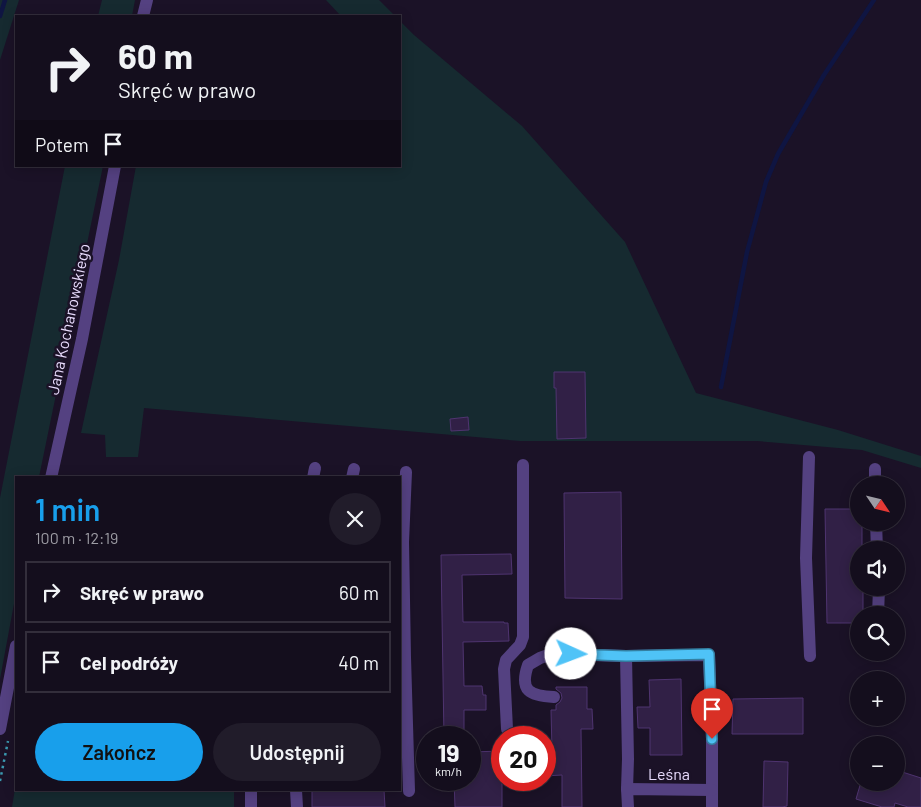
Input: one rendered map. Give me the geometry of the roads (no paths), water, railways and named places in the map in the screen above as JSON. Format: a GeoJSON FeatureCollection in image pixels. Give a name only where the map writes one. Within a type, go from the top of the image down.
{"type":"FeatureCollection","features":[{"type":"Feature","properties":{"kind":"street","name":"Jana Kochanowskiego"},"geometry":{"type":"LineString","coordinates":[[51,476],[82,339],[115,167]]}},
{"type":"Feature","properties":{"kind":"street"},"geometry":{"type":"LineString","coordinates":[[809,457],[806,558],[810,656]]}},
{"type":"Feature","properties":{"kind":"street"},"geometry":{"type":"LineString","coordinates":[[507,726],[504,669],[506,660],[520,645],[523,637],[523,465]]}},
{"type":"Feature","properties":{"kind":"street"},"geometry":{"type":"LineString","coordinates":[[875,469],[875,476]]}},
{"type":"Feature","properties":{"kind":"street"},"geometry":{"type":"LineString","coordinates":[[406,472],[403,542],[409,791]]}},
{"type":"Feature","properties":{"kind":"street"},"geometry":{"type":"LineString","coordinates":[[0,729],[15,651]]}},
{"type":"Feature","properties":{"kind":"street"},"geometry":{"type":"LineString","coordinates":[[554,697],[531,693],[525,685],[524,674],[528,665],[551,654],[626,656],[709,654],[712,790]]}},
{"type":"Feature","properties":{"kind":"street"},"geometry":{"type":"LineString","coordinates":[[626,656],[627,789]]}},
{"type":"Feature","properties":{"kind":"street","name":"Leśna"},"geometry":{"type":"LineString","coordinates":[[628,807],[627,789],[712,790],[712,807]]}},
{"type":"Feature","properties":{"kind":"street"},"geometry":{"type":"LineString","coordinates":[[251,791],[251,807]]}},
{"type":"Feature","properties":{"kind":"street"},"geometry":{"type":"LineString","coordinates":[[296,791],[297,807]]}},
{"type":"Feature","properties":{"kind":"waterway"},"geometry":{"type":"LineString","coordinates":[[0,16],[5,0]]}},
{"type":"Feature","properties":{"kind":"waterway"},"geometry":{"type":"LineString","coordinates":[[721,387],[747,252],[766,182],[778,154],[824,75],[874,0]]}}]}
